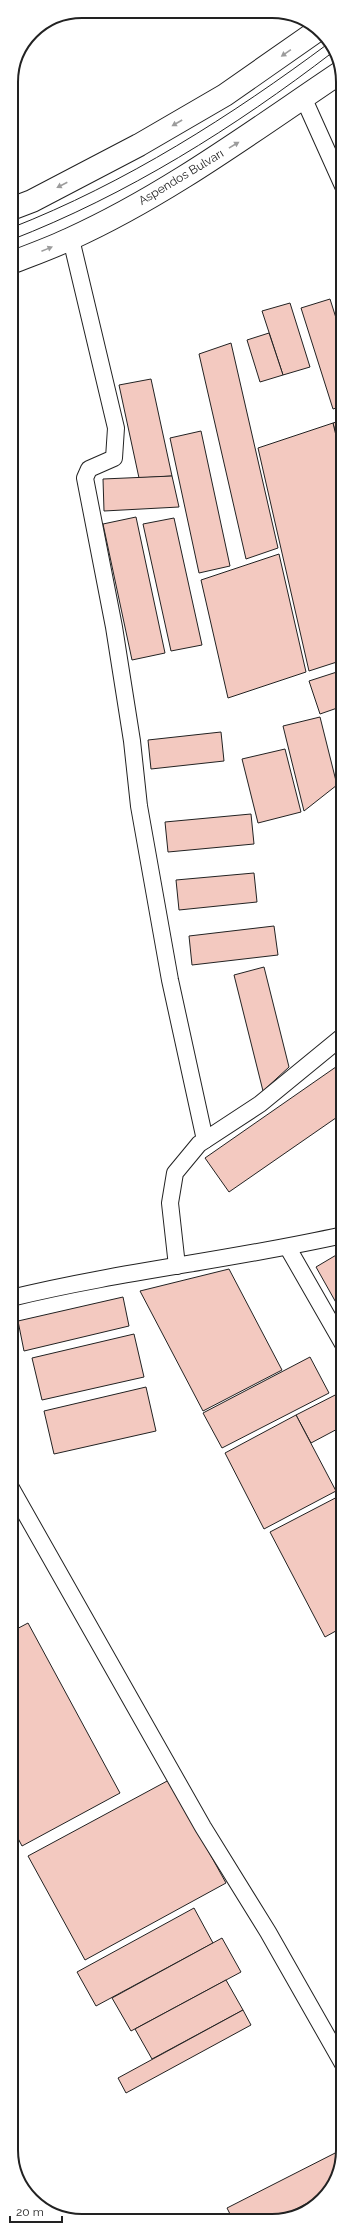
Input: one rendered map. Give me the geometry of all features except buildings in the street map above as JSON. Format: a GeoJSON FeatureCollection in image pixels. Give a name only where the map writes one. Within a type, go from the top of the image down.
{"type":"FeatureCollection","features":[{"type":"Feature","properties":{"kind":"main road"},"geometry":{"type":"LineString","coordinates":[[18,207],[139,145],[225,95],[313,33]]}},
{"type":"Feature","properties":{"kind":"main road","name":"Aspendos Bulvarı"},"geometry":{"type":"LineString","coordinates":[[18,260],[71,239],[134,205],[247,138],[303,97],[336,75]]}},
{"type":"Feature","properties":{"kind":"street"},"geometry":{"type":"LineString","coordinates":[[303,97],[336,170]]}},
{"type":"Feature","properties":{"kind":"street"},"geometry":{"type":"LineString","coordinates":[[71,239],[116,428],[114,458],[89,469],[85,478],[114,627],[132,741],[140,814],[170,980],[205,1140]]}},
{"type":"Feature","properties":{"kind":"street"},"geometry":{"type":"LineString","coordinates":[[177,1266],[170,1203],[175,1173],[199,1144],[260,1104],[336,1042]]}},
{"type":"Feature","properties":{"kind":"street"},"geometry":{"type":"LineString","coordinates":[[18,1296],[68,1284],[288,1248],[336,1237]]}},
{"type":"Feature","properties":{"kind":"street"},"geometry":{"type":"LineString","coordinates":[[288,1248],[336,1332]]}},
{"type":"Feature","properties":{"kind":"street"},"geometry":{"type":"LineString","coordinates":[[18,1500],[203,1827],[268,1932],[336,2052]]}},
{"type":"Feature","properties":{"kind":"tram line"},"geometry":{"type":"LineString","coordinates":[[18,225],[54,210],[95,190],[176,146],[216,122],[325,46]]}},
{"type":"Feature","properties":{"kind":"tram line"},"geometry":{"type":"LineString","coordinates":[[18,237],[96,202],[138,181],[178,158],[257,107],[329,55]]}}]}
